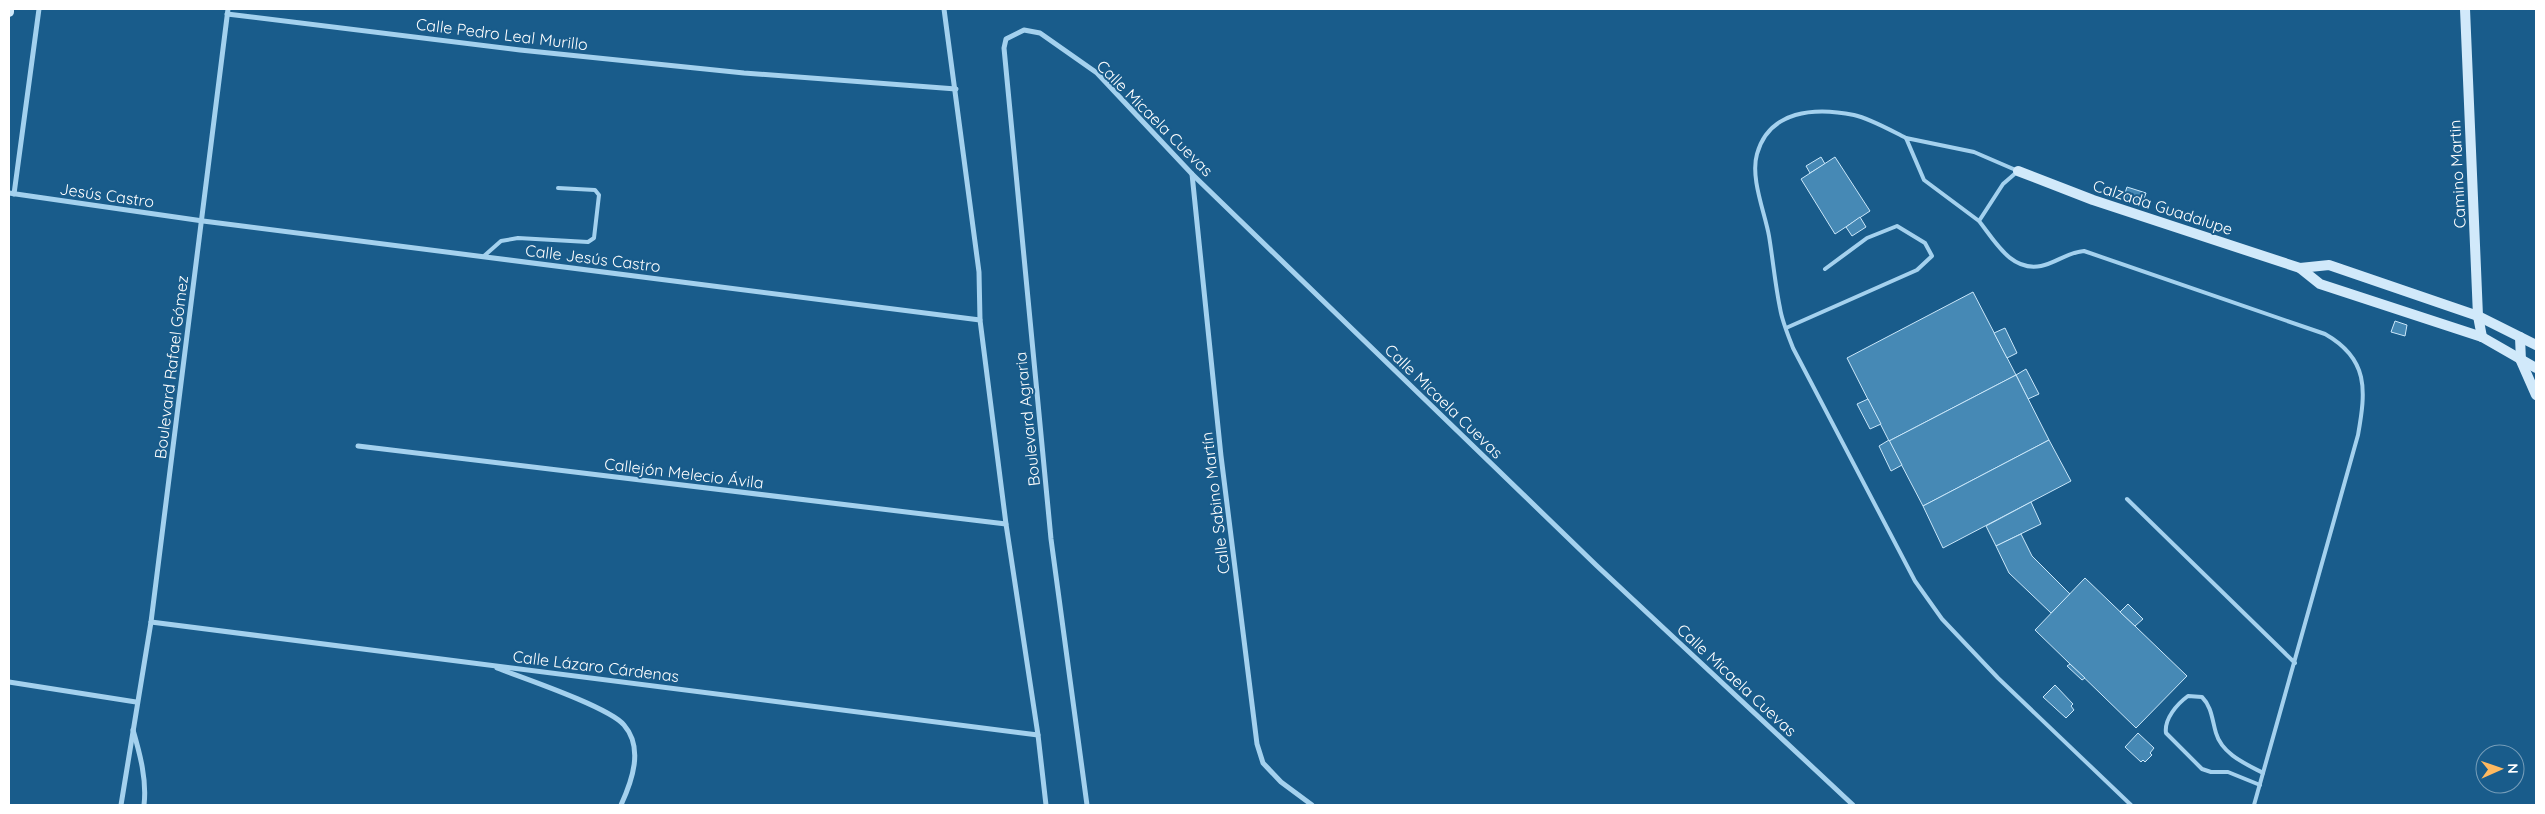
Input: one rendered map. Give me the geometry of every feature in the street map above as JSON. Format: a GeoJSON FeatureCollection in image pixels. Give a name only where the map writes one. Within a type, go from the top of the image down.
{"type":"FeatureCollection","features":[{"type":"Feature","properties":{"kind":"street"},"geometry":{"type":"LineString","coordinates":[[11,194],[39,9]]}},
{"type":"Feature","properties":{"kind":"street"},"geometry":{"type":"LineString","coordinates":[[944,9],[979,272],[980,320],[1006,524],[1038,735],[1046,805]]}},
{"type":"Feature","properties":{"kind":"street","name":"Camino Martin"},"geometry":{"type":"LineString","coordinates":[[2465,9],[2478,316],[2482,337]]}},
{"type":"Feature","properties":{"kind":"street","name":"Calle Pedro Leal Murillo"},"geometry":{"type":"LineString","coordinates":[[227,11],[520,50],[744,73],[956,89]]}},
{"type":"Feature","properties":{"kind":"street","name":"Boulevard Rafael Gómez"},"geometry":{"type":"LineString","coordinates":[[121,805],[136,702],[151,622],[227,11]]}},
{"type":"Feature","properties":{"kind":"street","name":"Calle Micaela Cuevas"},"geometry":{"type":"LineString","coordinates":[[1012,34],[1024,30],[1040,33],[1097,74],[1192,174],[1596,565],[1853,805]]}},
{"type":"Feature","properties":{"kind":"street","name":"Boulevard Agraria"},"geometry":{"type":"LineString","coordinates":[[1012,34],[1006,39],[1004,48],[1052,539],[1087,805]]}},
{"type":"Feature","properties":{"kind":"street","name":"Calzada Guadalupe"},"geometry":{"type":"LineString","coordinates":[[2018,171],[2092,200],[2300,268],[2320,284],[2482,337],[2536,368]]}},
{"type":"Feature","properties":{"kind":"street","name":"Calle Sabino Martín"},"geometry":{"type":"LineString","coordinates":[[1192,174],[1221,456],[1257,744],[1263,763],[1281,782],[1312,805]]}},
{"type":"Feature","properties":{"kind":"street","name":"Jesús Castro"},"geometry":{"type":"LineString","coordinates":[[11,194],[202,221]]}},
{"type":"Feature","properties":{"kind":"street","name":"Calle Jesús Castro"},"geometry":{"type":"LineString","coordinates":[[202,221],[980,320]]}},
{"type":"Feature","properties":{"kind":"street","name":"Calzada Guadalupe"},"geometry":{"type":"LineString","coordinates":[[2300,268],[2329,265],[2478,316],[2536,345]]}},
{"type":"Feature","properties":{"kind":"street"},"geometry":{"type":"LineString","coordinates":[[2520,337],[2521,361],[2536,395]]}},
{"type":"Feature","properties":{"kind":"street","name":"Callejón Melecio Ávila"},"geometry":{"type":"LineString","coordinates":[[358,446],[1006,524]]}},
{"type":"Feature","properties":{"kind":"street","name":"Calle Lázaro Cárdenas"},"geometry":{"type":"LineString","coordinates":[[151,622],[1038,735]]}},
{"type":"Feature","properties":{"kind":"street"},"geometry":{"type":"LineString","coordinates":[[490,665],[603,711],[624,725],[633,743],[635,765],[629,787],[621,805]]}},
{"type":"Feature","properties":{"kind":"street"},"geometry":{"type":"LineString","coordinates":[[9,682],[136,702]]}},
{"type":"Feature","properties":{"kind":"street","name":"Boulevard Rafael Gómez"},"geometry":{"type":"LineString","coordinates":[[133,728],[146,792],[144,805]]}},
{"type":"Feature","properties":{"kind":"lane"},"geometry":{"type":"LineString","coordinates":[[1979,221],[2003,184],[2018,171],[1974,152],[1906,138],[1856,115],[1823,111],[1794,115],[1778,120],[1766,133],[1756,155],[1757,180],[1769,235],[1780,310],[1793,348],[1914,581],[1936,611],[1998,678],[2131,805]]}},
{"type":"Feature","properties":{"kind":"lane"},"geometry":{"type":"LineString","coordinates":[[1906,138],[1924,180],[1979,221],[2006,255],[2019,265],[2040,266],[2074,252],[2084,251],[2325,334],[2339,342],[2350,354],[2362,376],[2364,389],[2360,426],[2254,805]]}},
{"type":"Feature","properties":{"kind":"lane"},"geometry":{"type":"LineString","coordinates":[[484,256],[501,242],[518,238],[588,242],[594,238],[599,195],[596,190],[558,188]]}},
{"type":"Feature","properties":{"kind":"lane"},"geometry":{"type":"LineString","coordinates":[[1786,328],[1917,270],[1932,256],[1925,243],[1897,226],[1868,238],[1825,269]]}},
{"type":"Feature","properties":{"kind":"lane"},"geometry":{"type":"LineString","coordinates":[[2127,499],[2295,662]]}},
{"type":"Feature","properties":{"kind":"lane"},"geometry":{"type":"LineString","coordinates":[[2260,785],[2234,774],[2202,769],[2166,734],[2166,723],[2188,696],[2202,697],[2207,702],[2220,743],[2239,760],[2263,774]]}},
{"type":"Feature","properties":{"kind":"building"},"geometry":{"type":"Polygon","coordinates":[[[1821,157],[1825,164],[1810,173],[1806,166],[1821,157]]]}},
{"type":"Feature","properties":{"kind":"building"},"geometry":{"type":"Polygon","coordinates":[[[1835,157],[1870,211],[1835,234],[1801,179],[1835,157]]]}},
{"type":"Feature","properties":{"kind":"building"},"geometry":{"type":"Polygon","coordinates":[[[2127,187],[2146,193],[2142,205],[2123,199],[2127,187]]]}},
{"type":"Feature","properties":{"kind":"building"},"geometry":{"type":"Polygon","coordinates":[[[1860,217],[1866,227],[1852,236],[1846,227],[1860,217]]]}},
{"type":"Feature","properties":{"kind":"building"},"geometry":{"type":"Polygon","coordinates":[[[1973,292],[2016,375],[1889,441],[1847,358],[1973,292]]]}},
{"type":"Feature","properties":{"kind":"building"},"geometry":{"type":"Polygon","coordinates":[[[2395,321],[2407,325],[2405,336],[2391,332],[2395,321]]]}},
{"type":"Feature","properties":{"kind":"building"},"geometry":{"type":"Polygon","coordinates":[[[2005,328],[2017,353],[2007,358],[1994,333],[2005,328]]]}},
{"type":"Feature","properties":{"kind":"building"},"geometry":{"type":"Polygon","coordinates":[[[2026,369],[2039,394],[2028,399],[2016,375],[2026,369]]]}},
{"type":"Feature","properties":{"kind":"building"},"geometry":{"type":"Polygon","coordinates":[[[2016,375],[2049,440],[1923,506],[1889,441],[2016,375]]]}},
{"type":"Feature","properties":{"kind":"building"},"geometry":{"type":"Polygon","coordinates":[[[1868,399],[1881,424],[1870,429],[1857,404],[1868,399]]]}},
{"type":"Feature","properties":{"kind":"building"},"geometry":{"type":"Polygon","coordinates":[[[1889,440],[1902,465],[1891,471],[1879,446],[1889,440]]]}},
{"type":"Feature","properties":{"kind":"building"},"geometry":{"type":"Polygon","coordinates":[[[2049,440],[2071,481],[1943,548],[1923,506],[2049,440]]]}},
{"type":"Feature","properties":{"kind":"building"},"geometry":{"type":"Polygon","coordinates":[[[2031,502],[2041,524],[1996,546],[1986,526],[2031,502]]]}},
{"type":"Feature","properties":{"kind":"building"},"geometry":{"type":"Polygon","coordinates":[[[2021,534],[2032,556],[2070,594],[2051,613],[2009,573],[1996,546],[2021,534]]]}},
{"type":"Feature","properties":{"kind":"building"},"geometry":{"type":"Polygon","coordinates":[[[2085,578],[2187,676],[2136,728],[2035,630],[2085,578]]]}},
{"type":"Feature","properties":{"kind":"building"},"geometry":{"type":"Polygon","coordinates":[[[2128,604],[2143,619],[2135,626],[2120,612],[2128,604]]]}},
{"type":"Feature","properties":{"kind":"building"},"geometry":{"type":"Polygon","coordinates":[[[2070,664],[2085,678],[2082,680],[2067,666],[2070,664]]]}},
{"type":"Feature","properties":{"kind":"building"},"geometry":{"type":"Polygon","coordinates":[[[2055,685],[2073,704],[2071,706],[2074,710],[2066,718],[2043,697],[2055,685]]]}},
{"type":"Feature","properties":{"kind":"building"},"geometry":{"type":"Polygon","coordinates":[[[2138,733],[2154,748],[2150,753],[2152,755],[2145,762],[2143,760],[2141,762],[2125,747],[2138,733]]]}}]}
